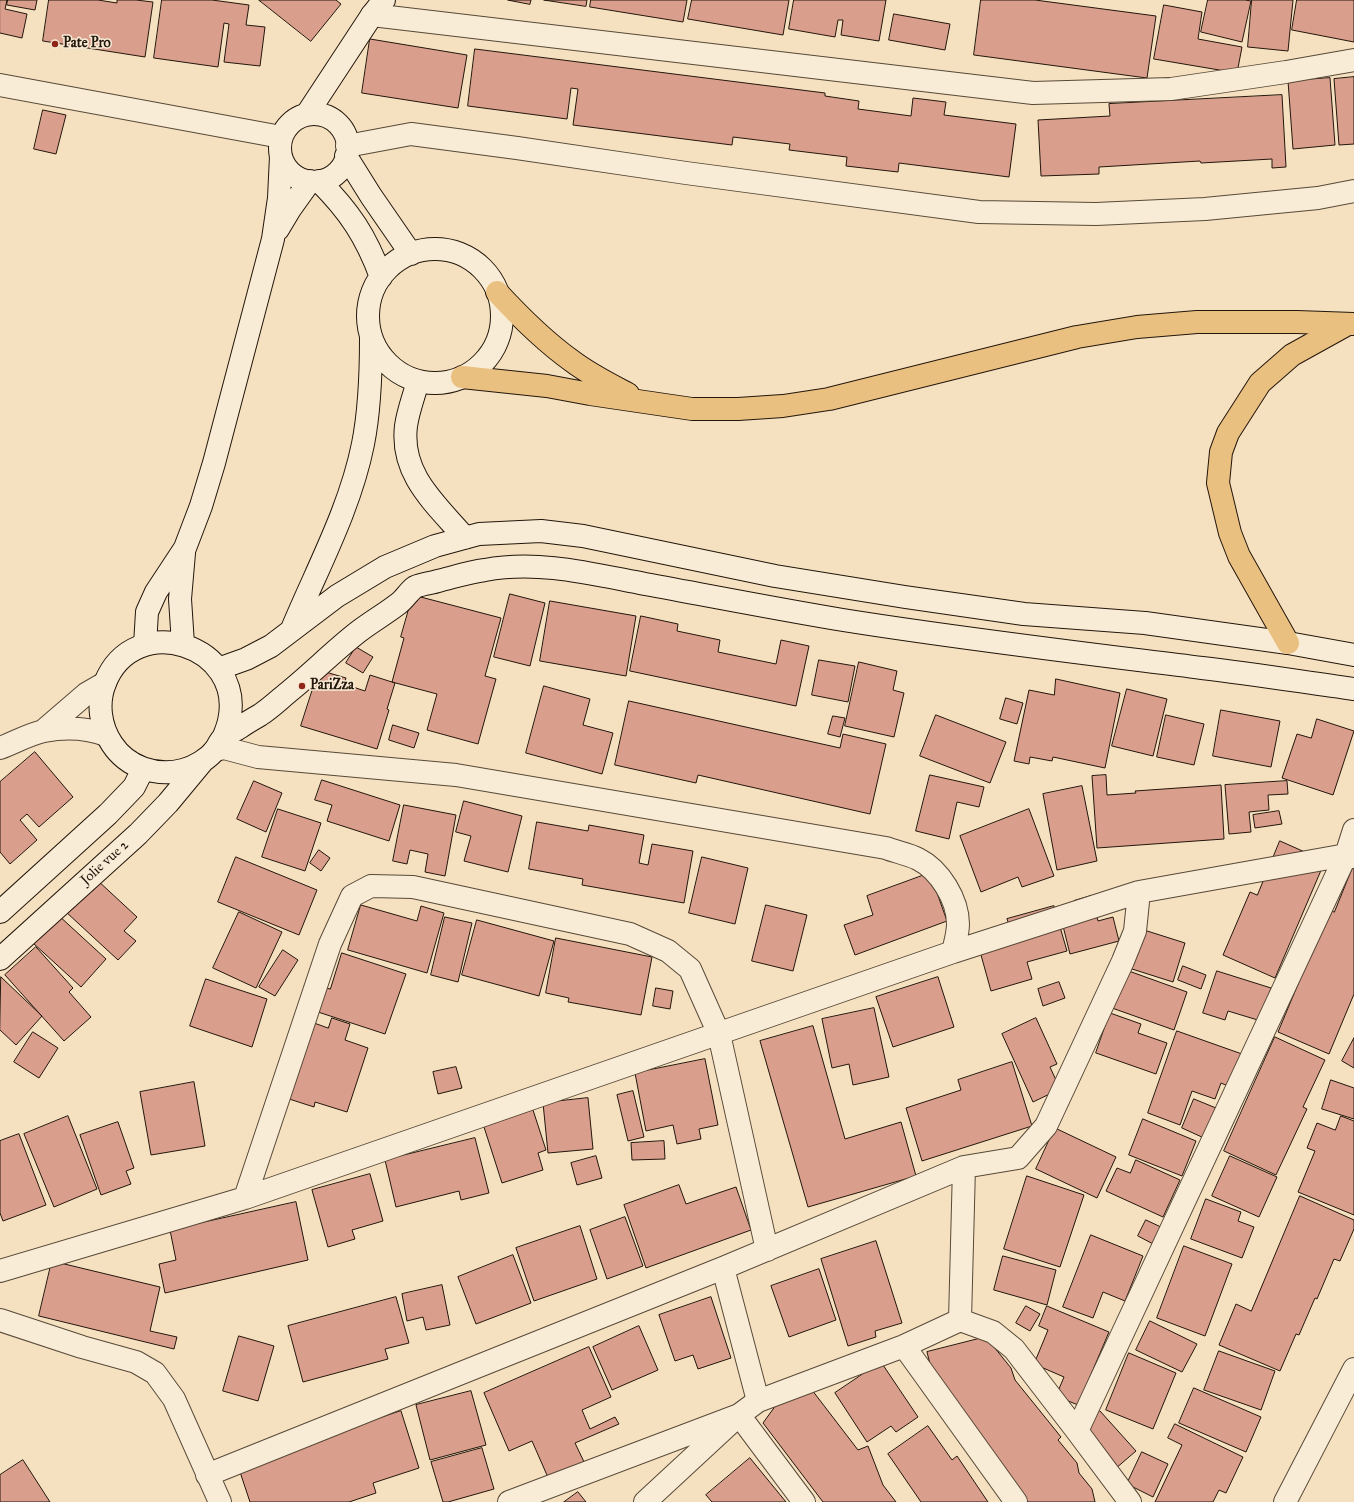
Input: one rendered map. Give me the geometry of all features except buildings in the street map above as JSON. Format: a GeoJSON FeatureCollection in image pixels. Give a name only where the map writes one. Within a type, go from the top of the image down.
{"type":"FeatureCollection","features":[{"type":"Feature","properties":{"kind":"highway"},"geometry":{"type":"LineString","coordinates":[[497,292],[540,336],[572,362],[643,402]]}},
{"type":"Feature","properties":{"kind":"highway"},"geometry":{"type":"LineString","coordinates":[[462,378],[547,386],[692,409],[738,409],[783,406],[829,399],[1077,337],[1137,327],[1197,322],[1351,324]]}},
{"type":"Feature","properties":{"kind":"highway"},"geometry":{"type":"LineString","coordinates":[[1288,643],[1239,556],[1230,533],[1218,483],[1221,452],[1228,433],[1260,383],[1292,355],[1351,324]]}},
{"type":"Feature","properties":{"kind":"street"},"geometry":{"type":"LineString","coordinates":[[307,114],[378,7],[1033,93],[1171,89],[1286,72],[1354,60]]}},
{"type":"Feature","properties":{"kind":"street"},"geometry":{"type":"LineString","coordinates":[[0,85],[281,147]]}},
{"type":"Feature","properties":{"kind":"street"},"geometry":{"type":"LineString","coordinates":[[144,646],[147,612],[151,602],[185,548],[201,506],[214,463],[273,238],[279,198],[281,147],[286,129],[299,117],[307,114],[326,116],[335,121],[341,128],[346,137],[347,151],[343,165],[337,173],[328,178],[314,181],[300,179],[284,166],[281,147]]}},
{"type":"Feature","properties":{"kind":"street"},"geometry":{"type":"LineString","coordinates":[[347,151],[411,134],[686,173],[979,212],[1096,214],[1205,209],[1318,198],[1354,191]]}},
{"type":"Feature","properties":{"kind":"street"},"geometry":{"type":"LineString","coordinates":[[347,151],[380,209],[411,254]]}},
{"type":"Feature","properties":{"kind":"street"},"geometry":{"type":"LineString","coordinates":[[273,238],[290,209],[314,181]]}},
{"type":"Feature","properties":{"kind":"street"},"geometry":{"type":"LineString","coordinates":[[314,181],[335,198],[359,228],[373,256],[381,277]]}},
{"type":"Feature","properties":{"kind":"street"},"geometry":{"type":"LineString","coordinates":[[425,250],[441,250],[455,253],[469,259],[481,268],[491,279],[497,292],[501,308],[501,325],[497,342],[488,356],[476,369],[462,378],[440,383],[429,383],[418,381],[402,375],[388,364],[378,351],[371,335],[368,320],[369,305],[374,290],[381,277],[390,267],[411,254],[425,250]]}},
{"type":"Feature","properties":{"kind":"street"},"geometry":{"type":"LineString","coordinates":[[292,630],[354,480],[363,444],[369,409],[371,335]]}},
{"type":"Feature","properties":{"kind":"street"},"geometry":{"type":"LineString","coordinates":[[418,381],[406,425],[408,459],[414,476],[424,490],[465,538]]}},
{"type":"Feature","properties":{"kind":"street"},"geometry":{"type":"LineString","coordinates":[[218,669],[259,653],[271,646],[337,596],[385,567],[434,546],[479,534],[541,531],[583,536],[775,576],[905,597],[1024,614],[1145,623],[1288,643],[1354,655]]}},
{"type":"Feature","properties":{"kind":"street"},"geometry":{"type":"LineString","coordinates":[[183,644],[180,599],[185,548]]}},
{"type":"Feature","properties":{"kind":"street"},"geometry":{"type":"LineString","coordinates":[[214,749],[230,720],[230,702],[227,684],[218,669],[208,658],[183,644],[157,642],[132,651],[121,660],[105,683],[101,700],[101,718],[106,735],[119,753],[128,761],[143,769],[164,773],[184,770],[214,749],[262,713],[320,666],[359,631],[400,603],[415,587],[486,569],[528,566],[577,571],[841,620],[957,638],[1207,668],[1354,689]]}},
{"type":"Feature","properties":{"kind":"street"},"geometry":{"type":"LineString","coordinates":[[43,731],[86,694],[105,683]]}},
{"type":"Feature","properties":{"kind":"street"},"geometry":{"type":"LineString","coordinates":[[0,748],[43,731],[76,729],[93,730],[106,735]]}},
{"type":"Feature","properties":{"kind":"street"},"geometry":{"type":"LineString","coordinates":[[214,749],[224,748],[258,757],[456,775],[886,848],[918,859],[932,869],[942,881],[950,894],[956,909],[958,924],[953,952]]}},
{"type":"Feature","properties":{"kind":"street","name":"Jolie vue 2"},"geometry":{"type":"LineString","coordinates":[[0,959],[138,834],[168,804],[214,749]]}},
{"type":"Feature","properties":{"kind":"street"},"geometry":{"type":"LineString","coordinates":[[0,912],[108,814],[134,787],[143,769]]}},
{"type":"Feature","properties":{"kind":"street"},"geometry":{"type":"LineString","coordinates":[[1077,1431],[1350,856],[1354,830]]}},
{"type":"Feature","properties":{"kind":"street"},"geometry":{"type":"LineString","coordinates":[[0,1271],[245,1198],[953,952],[1139,892],[1350,856]]}},
{"type":"Feature","properties":{"kind":"street"},"geometry":{"type":"LineString","coordinates":[[245,1198],[330,944],[352,896],[371,886],[413,887],[630,934],[668,951],[690,969],[719,1034],[767,1250]]}},
{"type":"Feature","properties":{"kind":"street"},"geometry":{"type":"LineString","coordinates":[[207,1475],[723,1268],[964,1167],[1018,1158],[1046,1126],[1120,968],[1135,931],[1139,892]]}},
{"type":"Feature","properties":{"kind":"street"},"geometry":{"type":"LineString","coordinates":[[960,1320],[964,1167]]}},
{"type":"Feature","properties":{"kind":"street"},"geometry":{"type":"LineString","coordinates":[[723,1268],[758,1401]]}},
{"type":"Feature","properties":{"kind":"street"},"geometry":{"type":"LineString","coordinates":[[0,1320],[82,1347],[136,1362],[156,1373],[174,1399],[220,1502]]}},
{"type":"Feature","properties":{"kind":"street"},"geometry":{"type":"LineString","coordinates":[[645,1502],[739,1415],[758,1401],[904,1346],[960,1320],[993,1332],[1014,1349],[1130,1502]]}},
{"type":"Feature","properties":{"kind":"street"},"geometry":{"type":"LineString","coordinates":[[904,1346],[1016,1502]]}},
{"type":"Feature","properties":{"kind":"street"},"geometry":{"type":"LineString","coordinates":[[1285,1502],[1354,1369]]}},
{"type":"Feature","properties":{"kind":"street"},"geometry":{"type":"LineString","coordinates":[[509,1502],[739,1415]]}},
{"type":"Feature","properties":{"kind":"street"},"geometry":{"type":"LineString","coordinates":[[739,1415],[804,1502]]}},
{"type":"Feature","properties":{"kind":"place","name":"Pate Pro"},"geometry":{"type":"Point","coordinates":[55,44]}},
{"type":"Feature","properties":{"kind":"place","name":"PariZza"},"geometry":{"type":"Point","coordinates":[302,686]}}]}
